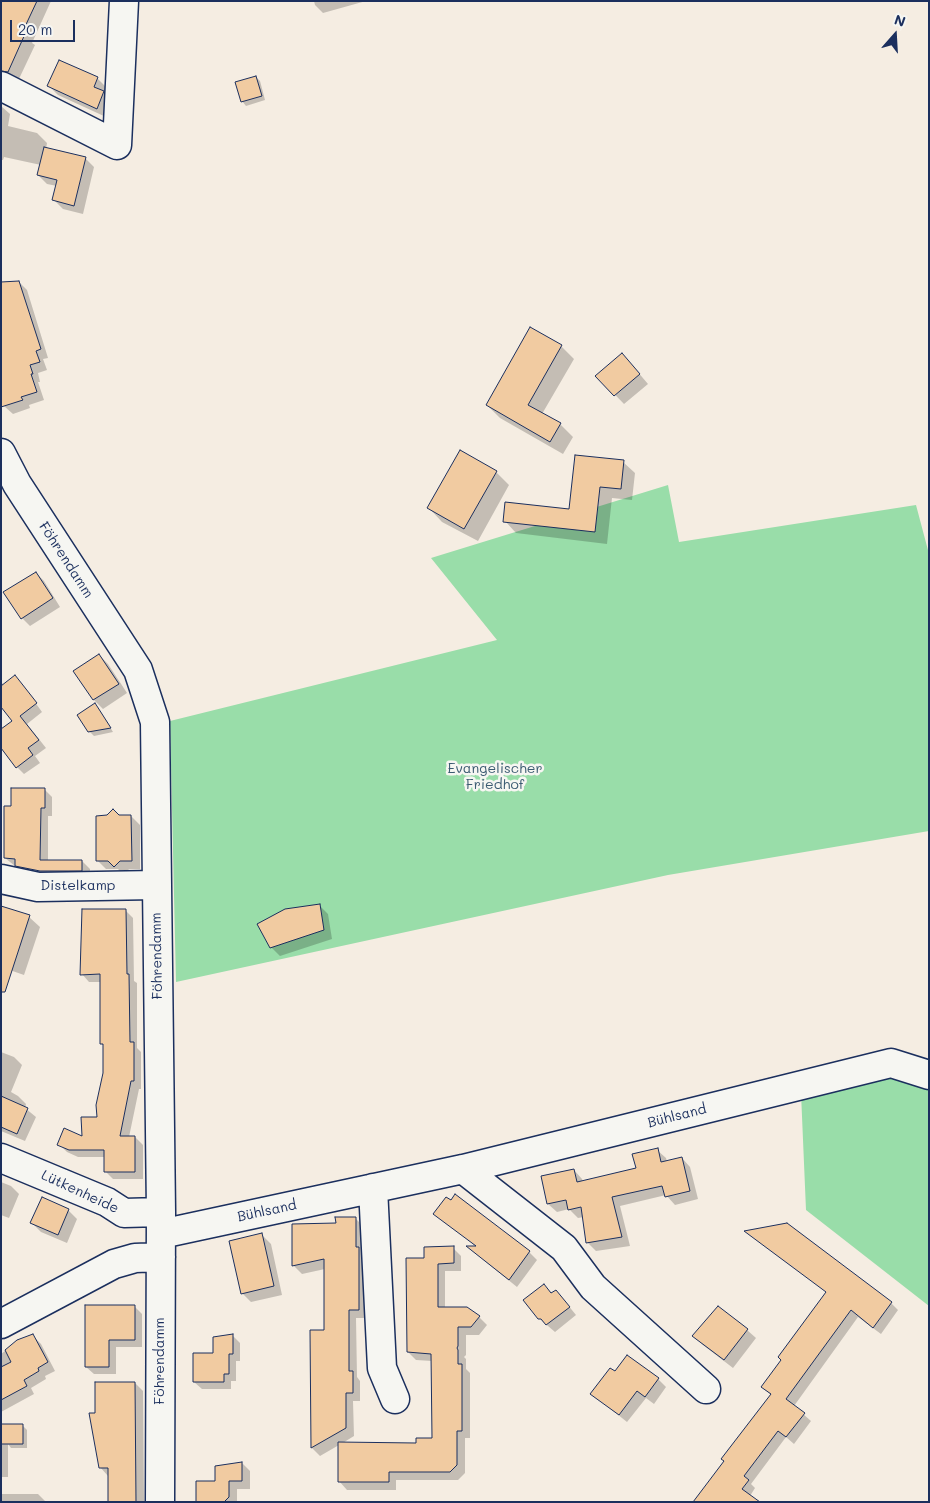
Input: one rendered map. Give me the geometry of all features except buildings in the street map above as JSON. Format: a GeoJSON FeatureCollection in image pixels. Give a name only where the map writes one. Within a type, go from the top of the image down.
{"type":"FeatureCollection","features":[{"type":"Feature","properties":{"kind":"street"},"geometry":{"type":"LineString","coordinates":[[1,86],[117,145],[124,1]]}},
{"type":"Feature","properties":{"kind":"street","name":"Föhrendamm"},"geometry":{"type":"LineString","coordinates":[[1,453],[9,487],[138,670],[155,722],[161,1235],[160,1502]]}},
{"type":"Feature","properties":{"kind":"street","name":"Distelkamp"},"geometry":{"type":"LineString","coordinates":[[1,879],[38,887],[156,885]]}},
{"type":"Feature","properties":{"kind":"street","name":"Bühlsand"},"geometry":{"type":"LineString","coordinates":[[1,1324],[114,1264],[135,1258],[161,1235],[463,1169],[892,1063],[929,1075]]}},
{"type":"Feature","properties":{"kind":"street","name":"Lütkenheide"},"geometry":{"type":"LineString","coordinates":[[1,1158],[107,1202],[161,1235]]}},
{"type":"Feature","properties":{"kind":"street"},"geometry":{"type":"LineString","coordinates":[[463,1169],[564,1248],[593,1287],[706,1389]]}},
{"type":"Feature","properties":{"kind":"street"},"geometry":{"type":"LineString","coordinates":[[373,1188],[382,1368],[394,1398]]}},
{"type":"Feature","properties":{"kind":"green space","name":"Evangelischer Friedhof"},"geometry":{"type":"Polygon","coordinates":[[[668,485],[679,542],[916,505],[929,554],[929,831],[668,875],[176,982],[170,721],[497,640],[431,558],[668,485]]]}},
{"type":"Feature","properties":{"kind":"green space"},"geometry":{"type":"Polygon","coordinates":[[[892,1072],[929,1079],[929,1306],[806,1210],[801,1093],[892,1072]]]}}]}
